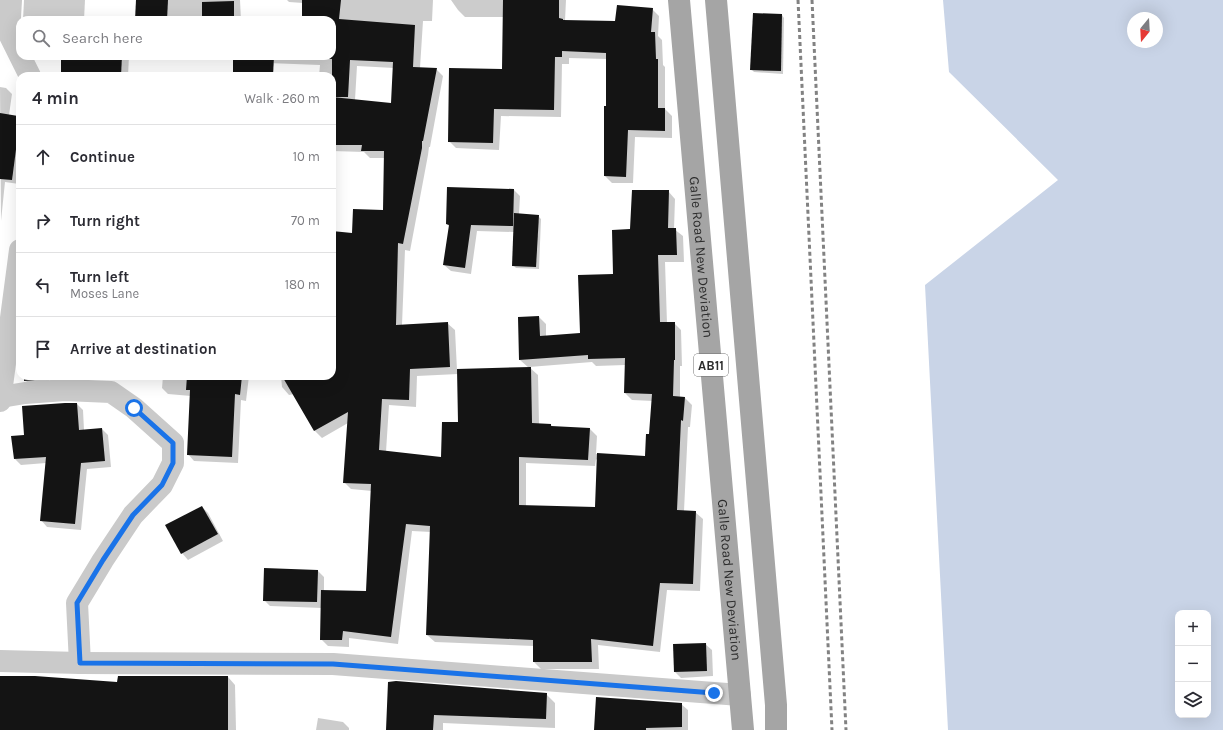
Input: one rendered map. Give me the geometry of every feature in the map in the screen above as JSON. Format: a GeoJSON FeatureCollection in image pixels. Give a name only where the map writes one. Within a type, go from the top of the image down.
{"type":"FeatureCollection","features":[{"type":"Feature","properties":{"kind":"main road","name":"Galle Road New Deviation"},"geometry":{"type":"LineString","coordinates":[[679,0],[743,730]]}},
{"type":"Feature","properties":{"kind":"main road","name":"AB11"},"geometry":{"type":"LineString","coordinates":[[716,0],[776,705],[776,730]]}},
{"type":"Feature","properties":{"kind":"street"},"geometry":{"type":"LineString","coordinates":[[11,0],[9,34],[16,48]]}},
{"type":"Feature","properties":{"kind":"street"},"geometry":{"type":"LineString","coordinates":[[22,60],[28,72]]}},
{"type":"Feature","properties":{"kind":"street"},"geometry":{"type":"LineString","coordinates":[[16,280],[0,399],[25,393],[65,390],[111,392],[134,408],[173,443],[173,463],[162,485],[133,515],[77,603],[80,663]]}},
{"type":"Feature","properties":{"kind":"street"},"geometry":{"type":"LineString","coordinates":[[0,661],[80,663],[333,664],[740,695]]}},
{"type":"Feature","properties":{"kind":"water"},"geometry":{"type":"Polygon","coordinates":[[[943,0],[1223,0],[1223,730],[948,730],[925,285],[1058,180],[949,72],[943,0]]]}},
{"type":"Feature","properties":{"kind":"building"},"geometry":{"type":"Polygon","coordinates":[[[136,0],[168,0],[167,16],[135,16],[136,0]]]}},
{"type":"Feature","properties":{"kind":"building"},"geometry":{"type":"Polygon","coordinates":[[[302,0],[341,0],[339,19],[415,25],[413,67],[437,68],[403,244],[398,243],[396,325],[448,322],[450,367],[410,369],[409,400],[382,399],[379,450],[441,457],[442,422],[458,422],[457,369],[531,367],[532,423],[551,424],[551,426],[590,428],[588,460],[519,457],[519,505],[595,507],[597,453],[645,456],[646,434],[649,434],[652,394],[624,393],[625,358],[588,359],[588,355],[519,360],[518,317],[539,316],[540,336],[580,333],[578,275],[613,274],[612,230],[630,229],[632,190],[669,190],[668,228],[676,228],[677,255],[658,255],[660,322],[675,322],[673,396],[685,397],[683,421],[681,420],[677,510],[696,511],[693,584],[660,583],[653,646],[591,639],[592,662],[533,662],[533,640],[426,635],[430,526],[406,524],[391,637],[343,631],[342,640],[320,640],[321,590],[366,591],[371,484],[343,483],[348,412],[314,431],[284,380],[336,380],[336,231],[352,233],[353,209],[383,210],[384,151],[361,151],[362,145],[336,145],[336,97],[391,103],[393,62],[350,60],[348,97],[336,97],[336,72],[332,72],[332,60],[336,60],[336,16],[302,16],[302,0]]]}},
{"type":"Feature","properties":{"kind":"building"},"geometry":{"type":"Polygon","coordinates":[[[503,0],[559,0],[559,18],[563,20],[615,21],[617,5],[653,8],[651,32],[655,32],[656,59],[658,59],[658,108],[665,108],[665,131],[628,130],[626,177],[604,176],[606,53],[562,51],[562,57],[555,57],[554,110],[494,109],[493,143],[448,142],[449,68],[502,69],[503,0]]]}},
{"type":"Feature","properties":{"kind":"building"},"geometry":{"type":"Polygon","coordinates":[[[234,1],[234,16],[202,16],[202,2],[234,1]]]}},
{"type":"Feature","properties":{"kind":"building"},"geometry":{"type":"Polygon","coordinates":[[[753,13],[782,14],[781,71],[750,70],[753,13]]]}},
{"type":"Feature","properties":{"kind":"building"},"geometry":{"type":"Polygon","coordinates":[[[61,60],[122,60],[121,72],[61,72],[61,60]]]}},
{"type":"Feature","properties":{"kind":"building"},"geometry":{"type":"Polygon","coordinates":[[[233,60],[274,60],[273,72],[233,72],[233,60]]]}},
{"type":"Feature","properties":{"kind":"building"},"geometry":{"type":"Polygon","coordinates":[[[0,113],[16,116],[16,150],[12,180],[0,179],[0,113]]]}},
{"type":"Feature","properties":{"kind":"building"},"geometry":{"type":"Polygon","coordinates":[[[447,187],[514,189],[513,226],[471,225],[465,268],[443,265],[449,225],[446,224],[447,187]]]}},
{"type":"Feature","properties":{"kind":"building"},"geometry":{"type":"Polygon","coordinates":[[[514,213],[539,215],[536,267],[512,266],[514,213]]]}},
{"type":"Feature","properties":{"kind":"building"},"geometry":{"type":"Polygon","coordinates":[[[187,380],[242,380],[240,395],[235,394],[232,457],[187,455],[190,390],[186,390],[187,380]]]}},
{"type":"Feature","properties":{"kind":"building"},"geometry":{"type":"Polygon","coordinates":[[[77,403],[79,430],[102,428],[105,461],[81,463],[75,524],[40,521],[46,457],[14,459],[11,436],[24,435],[22,406],[77,403]]]}},
{"type":"Feature","properties":{"kind":"building"},"geometry":{"type":"Polygon","coordinates":[[[202,506],[218,534],[181,554],[165,525],[202,506]]]}},
{"type":"Feature","properties":{"kind":"building"},"geometry":{"type":"Polygon","coordinates":[[[264,568],[318,570],[317,602],[263,601],[264,568]]]}},
{"type":"Feature","properties":{"kind":"building"},"geometry":{"type":"Polygon","coordinates":[[[706,643],[707,671],[674,672],[673,644],[706,643]]]}},
{"type":"Feature","properties":{"kind":"building"},"geometry":{"type":"Polygon","coordinates":[[[0,676],[35,676],[117,682],[118,676],[228,676],[228,730],[0,730],[0,676]]]}},
{"type":"Feature","properties":{"kind":"building"},"geometry":{"type":"Polygon","coordinates":[[[396,681],[547,693],[546,719],[434,715],[433,730],[386,730],[388,682],[396,681]]]}},
{"type":"Feature","properties":{"kind":"building"},"geometry":{"type":"Polygon","coordinates":[[[596,697],[682,703],[682,727],[646,728],[646,730],[594,730],[596,697]]]}},
{"type":"Feature","properties":{"kind":"railway"},"geometry":{"type":"LineString","coordinates":[[798,0],[832,730]]}},
{"type":"Feature","properties":{"kind":"railway"},"geometry":{"type":"LineString","coordinates":[[812,0],[846,730]]}},
{"type":"Feature","properties":{"kind":"route"},"geometry":{"type":"LineString","coordinates":[[134,408],[173,443],[173,463],[162,485],[133,515],[77,603],[80,663],[333,664],[714,693]]}}]}
